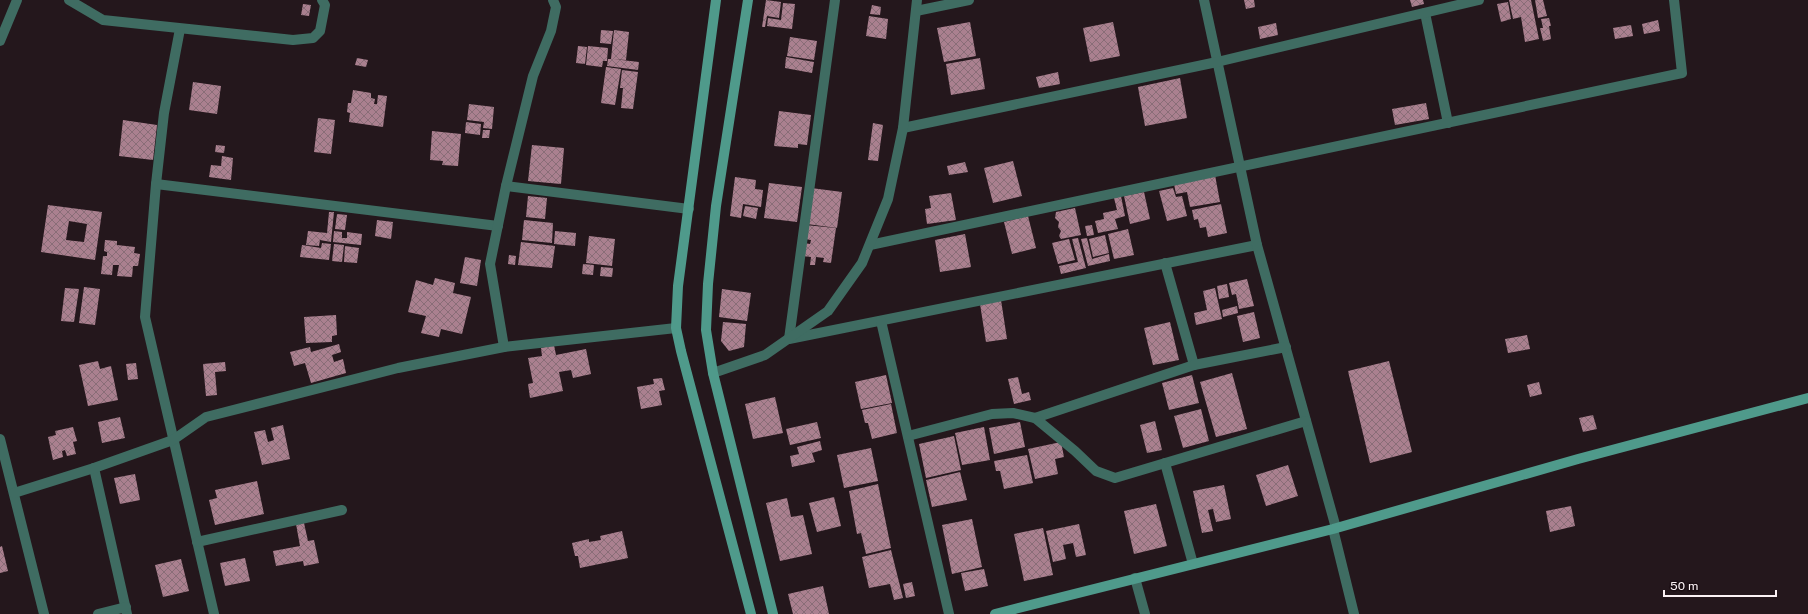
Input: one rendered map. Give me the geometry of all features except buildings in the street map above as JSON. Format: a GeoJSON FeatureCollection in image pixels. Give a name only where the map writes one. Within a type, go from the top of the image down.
{"type":"FeatureCollection","features":[{"type":"Feature","properties":{"kind":"street"},"geometry":{"type":"LineString","coordinates":[[0,41],[17,0]]}},
{"type":"Feature","properties":{"kind":"street"},"geometry":{"type":"LineString","coordinates":[[69,0],[103,20],[293,40],[313,38],[320,31],[325,5],[322,0]]}},
{"type":"Feature","properties":{"kind":"street"},"geometry":{"type":"LineString","coordinates":[[504,347],[490,264],[506,186],[533,76],[551,31],[556,7],[553,0]]}},
{"type":"Feature","properties":{"kind":"street"},"geometry":{"type":"LineString","coordinates":[[716,0],[678,286],[676,328],[751,614]]}},
{"type":"Feature","properties":{"kind":"street"},"geometry":{"type":"LineString","coordinates":[[748,0],[716,206],[708,284],[706,330],[713,373],[773,614]]}},
{"type":"Feature","properties":{"kind":"street"},"geometry":{"type":"LineString","coordinates":[[789,339],[835,0]]}},
{"type":"Feature","properties":{"kind":"street"},"geometry":{"type":"LineString","coordinates":[[713,373],[765,355],[828,311],[862,263],[888,199],[903,128],[917,0]]}},
{"type":"Feature","properties":{"kind":"street"},"geometry":{"type":"LineString","coordinates":[[916,11],[969,0]]}},
{"type":"Feature","properties":{"kind":"street"},"geometry":{"type":"LineString","coordinates":[[1204,0],[1257,245],[1306,421],[1334,528],[1354,614]]}},
{"type":"Feature","properties":{"kind":"street"},"geometry":{"type":"LineString","coordinates":[[903,128],[1217,62],[1479,0]]}},
{"type":"Feature","properties":{"kind":"street"},"geometry":{"type":"LineString","coordinates":[[870,245],[1682,73],[1674,0]]}},
{"type":"Feature","properties":{"kind":"street"},"geometry":{"type":"LineString","coordinates":[[1425,13],[1448,123]]}},
{"type":"Feature","properties":{"kind":"street"},"geometry":{"type":"LineString","coordinates":[[180,29],[164,113],[156,184],[145,317],[214,614]]}},
{"type":"Feature","properties":{"kind":"street"},"geometry":{"type":"LineString","coordinates":[[156,184],[498,226]]}},
{"type":"Feature","properties":{"kind":"street"},"geometry":{"type":"LineString","coordinates":[[506,186],[689,209]]}},
{"type":"Feature","properties":{"kind":"street"},"geometry":{"type":"LineString","coordinates":[[789,339],[1257,245]]}},
{"type":"Feature","properties":{"kind":"street"},"geometry":{"type":"LineString","coordinates":[[1165,263],[1194,365]]}},
{"type":"Feature","properties":{"kind":"street"},"geometry":{"type":"LineString","coordinates":[[881,321],[949,614]]}},
{"type":"Feature","properties":{"kind":"street"},"geometry":{"type":"LineString","coordinates":[[14,493],[94,468],[173,440],[206,417],[398,368],[504,347],[676,328]]}},
{"type":"Feature","properties":{"kind":"street"},"geometry":{"type":"LineString","coordinates":[[1035,418],[1194,365],[1286,347]]}},
{"type":"Feature","properties":{"kind":"street"},"geometry":{"type":"LineString","coordinates":[[995,614],[1334,528],[1578,459],[1808,398]]}},
{"type":"Feature","properties":{"kind":"street"},"geometry":{"type":"LineString","coordinates":[[908,436],[992,414],[1013,413],[1035,418],[1075,451],[1096,471],[1115,478],[1306,421]]}},
{"type":"Feature","properties":{"kind":"street"},"geometry":{"type":"LineString","coordinates":[[0,439],[44,614]]}},
{"type":"Feature","properties":{"kind":"street"},"geometry":{"type":"LineString","coordinates":[[1165,463],[1193,564]]}},
{"type":"Feature","properties":{"kind":"street"},"geometry":{"type":"LineString","coordinates":[[94,468],[126,611],[98,614]]}},
{"type":"Feature","properties":{"kind":"street"},"geometry":{"type":"LineString","coordinates":[[197,542],[342,510]]}},
{"type":"Feature","properties":{"kind":"street"},"geometry":{"type":"LineString","coordinates":[[1135,578],[1144,614]]}}]}
